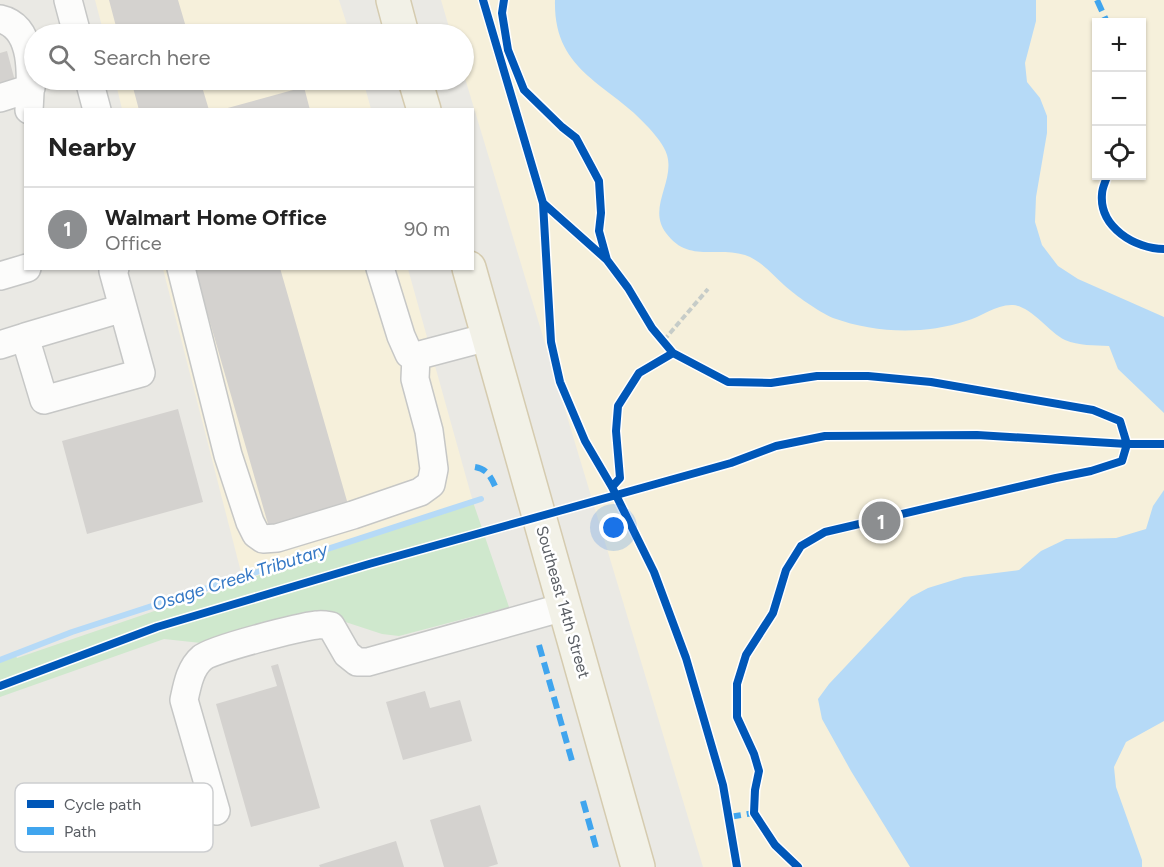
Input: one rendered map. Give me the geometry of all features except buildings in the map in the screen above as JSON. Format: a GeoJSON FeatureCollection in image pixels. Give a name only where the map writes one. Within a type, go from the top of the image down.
{"type":"FeatureCollection","features":[{"type":"Feature","properties":{"kind":"main road"},"geometry":{"type":"LineString","coordinates":[[393,0],[399,24]]}},
{"type":"Feature","properties":{"kind":"main road"},"geometry":{"type":"LineString","coordinates":[[418,90],[423,108]]}},
{"type":"Feature","properties":{"kind":"main road","name":"Southeast 14th Street"},"geometry":{"type":"LineString","coordinates":[[470,270],[638,867]]}},
{"type":"Feature","properties":{"kind":"street"},"geometry":{"type":"LineString","coordinates":[[68,0],[74,24]]}},
{"type":"Feature","properties":{"kind":"street"},"geometry":{"type":"LineString","coordinates":[[0,19],[18,28],[24,41]]}},
{"type":"Feature","properties":{"kind":"street"},"geometry":{"type":"LineString","coordinates":[[0,98],[24,88]]}},
{"type":"Feature","properties":{"kind":"street"},"geometry":{"type":"LineString","coordinates":[[92,90],[96,108]]}},
{"type":"Feature","properties":{"kind":"street"},"geometry":{"type":"LineString","coordinates":[[0,276],[24,269]]}},
{"type":"Feature","properties":{"kind":"street"},"geometry":{"type":"LineString","coordinates":[[114,270],[141,373],[44,400],[12,341],[123,308]]}},
{"type":"Feature","properties":{"kind":"street"},"geometry":{"type":"LineString","coordinates":[[182,270],[228,454],[250,522],[256,534],[264,539],[277,538],[353,515],[420,492],[431,484],[434,469],[429,431],[415,379],[416,356]]}},
{"type":"Feature","properties":{"kind":"street"},"geometry":{"type":"LineString","coordinates":[[381,270],[401,336],[409,354],[416,356],[488,337]]}},
{"type":"Feature","properties":{"kind":"street"},"geometry":{"type":"LineString","coordinates":[[208,783],[184,700],[188,682],[202,658],[225,648],[321,624],[331,626],[347,654],[357,662],[368,662],[564,607]]}},
{"type":"Feature","properties":{"kind":"street"},"geometry":{"type":"LineString","coordinates":[[213,801],[216,811]]}},
{"type":"Feature","properties":{"kind":"path"},"geometry":{"type":"LineString","coordinates":[[663,340],[708,290]]}},
{"type":"Feature","properties":{"kind":"shaded area"},"geometry":{"type":"Polygon","coordinates":[[[95,0],[339,0],[347,24],[101,24],[95,0]]]}},
{"type":"Feature","properties":{"kind":"shaded area"},"geometry":{"type":"Polygon","coordinates":[[[441,0],[1164,0],[1164,867],[703,867],[469,90],[474,90],[474,24],[448,24],[441,0]]]}},
{"type":"Feature","properties":{"kind":"shaded area"},"geometry":{"type":"Polygon","coordinates":[[[117,90],[366,90],[371,108],[122,108],[117,90]]]}},
{"type":"Feature","properties":{"kind":"shaded area"},"geometry":{"type":"Polygon","coordinates":[[[163,270],[408,270],[473,502],[243,580],[163,270]]]}},
{"type":"Feature","properties":{"kind":"green space"},"geometry":{"type":"Polygon","coordinates":[[[473,502],[509,607],[399,636],[382,634],[315,612],[201,643],[164,639],[0,697],[0,658],[14,653],[17,658],[473,502]]]}},
{"type":"Feature","properties":{"kind":"water"},"geometry":{"type":"Polygon","coordinates":[[[555,0],[1036,0],[1036,21],[1025,63],[1027,82],[1040,98],[1047,116],[1047,133],[1036,197],[1035,222],[1042,245],[1058,266],[1078,279],[1164,317],[1164,413],[1118,369],[1109,346],[1081,344],[1065,340],[1020,306],[1007,305],[966,321],[933,329],[899,330],[865,327],[833,318],[821,312],[794,294],[766,268],[750,257],[734,253],[693,251],[674,242],[661,224],[659,214],[668,175],[667,155],[664,148],[652,131],[634,113],[574,61],[563,44],[557,25],[555,0]]]}},
{"type":"Feature","properties":{"kind":"water"},"geometry":{"type":"Polygon","coordinates":[[[1164,490],[1164,721],[1126,742],[1114,767],[1116,787],[1142,860],[1142,867],[910,867],[822,719],[818,699],[829,684],[911,597],[928,588],[964,577],[1019,570],[1041,551],[1066,539],[1116,538],[1146,529],[1153,506],[1164,490]]]}},
{"type":"Feature","properties":{"kind":"waterway","name":"Osage Creek Tributary"},"geometry":{"type":"LineString","coordinates":[[0,660],[72,632],[481,499]]}},
{"type":"Feature","properties":{"kind":"marked path"},"geometry":{"type":"LineString","coordinates":[[1097,0],[1105,18]]}},
{"type":"Feature","properties":{"kind":"marked path"},"geometry":{"type":"LineString","coordinates":[[475,467],[487,473],[495,486]]}},
{"type":"Feature","properties":{"kind":"marked path"},"geometry":{"type":"LineString","coordinates":[[539,645],[572,761]]}},
{"type":"Feature","properties":{"kind":"marked path"},"geometry":{"type":"LineString","coordinates":[[583,801],[597,851]]}},
{"type":"Feature","properties":{"kind":"marked path"},"geometry":{"type":"LineString","coordinates":[[729,817],[754,813]]}},
{"type":"Feature","properties":{"kind":"cycle path"},"geometry":{"type":"LineString","coordinates":[[483,0],[543,203],[551,342],[560,382],[585,441],[612,487],[654,572],[686,658],[723,785],[737,867]]}},
{"type":"Feature","properties":{"kind":"cycle path"},"geometry":{"type":"LineString","coordinates":[[504,0],[502,13],[508,50],[524,90],[576,138],[599,181],[601,213],[599,231],[607,260]]}},
{"type":"Feature","properties":{"kind":"cycle path"},"geometry":{"type":"LineString","coordinates":[[1106,180],[1102,192],[1103,206],[1106,217],[1113,226],[1121,234],[1142,245],[1164,249]]}},
{"type":"Feature","properties":{"kind":"cycle path"},"geometry":{"type":"LineString","coordinates":[[543,203],[607,260],[628,288],[652,328],[673,353],[728,382],[771,383],[817,376],[868,376],[931,382],[1093,410],[1120,421],[1127,444],[1122,461],[1091,471],[825,532],[801,546],[786,570],[773,613],[746,655],[737,684],[737,717],[759,771],[754,813],[775,845],[798,867]]}},
{"type":"Feature","properties":{"kind":"cycle path"},"geometry":{"type":"LineString","coordinates":[[612,487],[620,478],[616,431],[618,406],[639,373],[673,353]]}},
{"type":"Feature","properties":{"kind":"cycle path"},"geometry":{"type":"LineString","coordinates":[[0,686],[157,627],[369,564],[731,463],[776,446],[825,436],[977,435],[1164,444]]}},
{"type":"Feature","properties":{"kind":"place","name":"Walmart Home Office"},"geometry":{"type":"Point","coordinates":[881,521]}}]}
